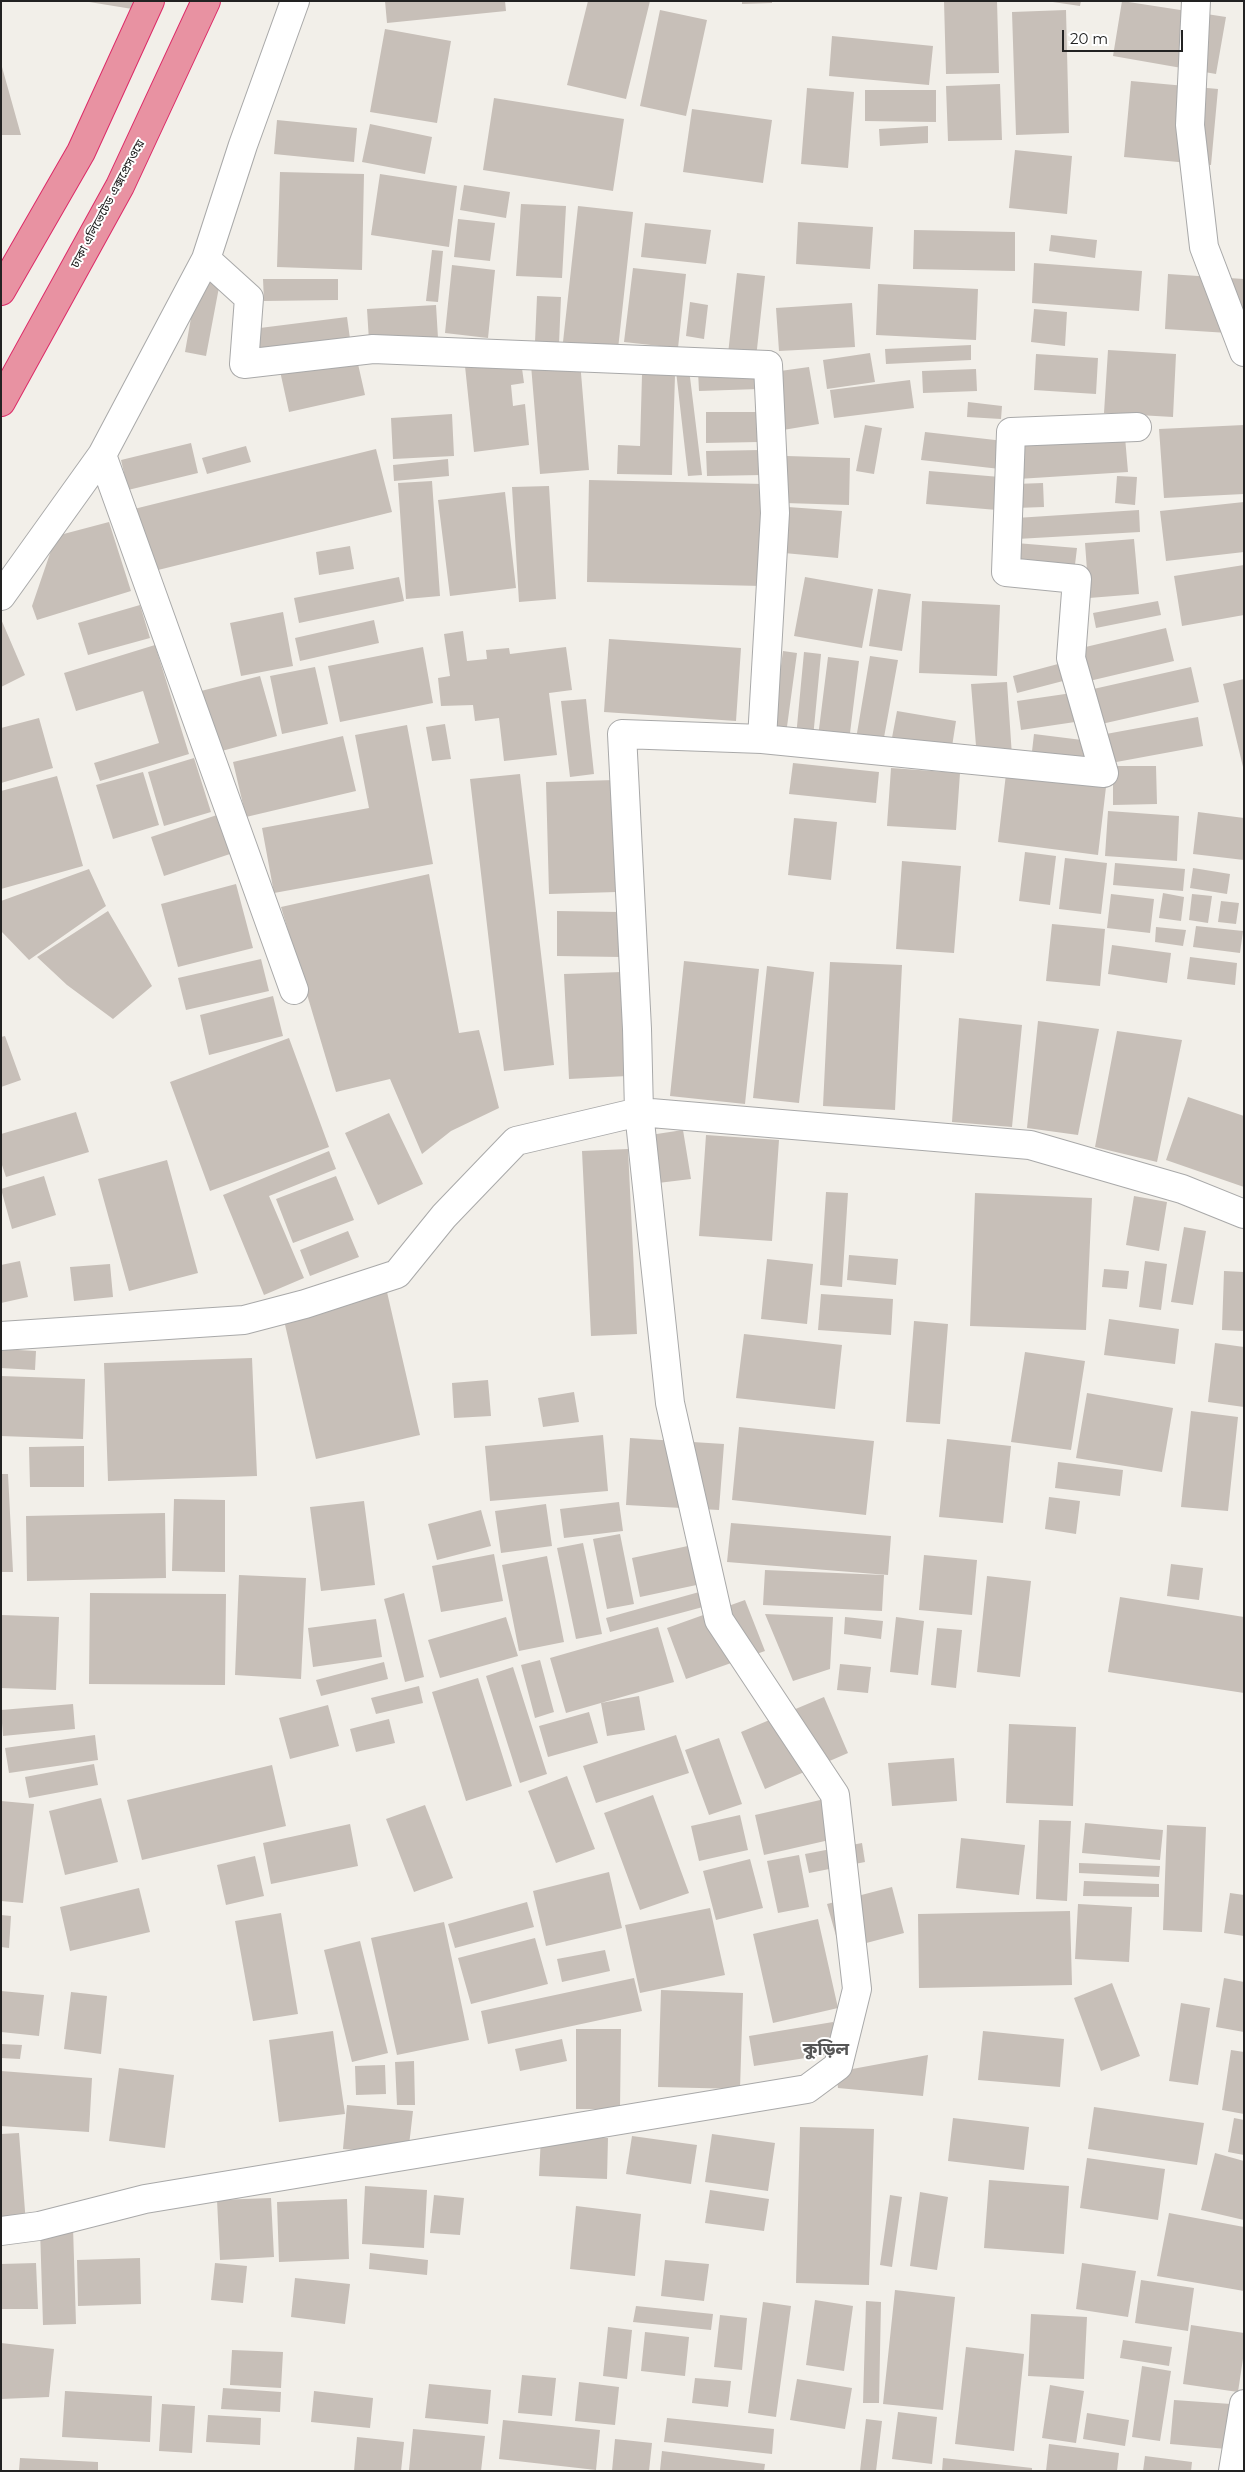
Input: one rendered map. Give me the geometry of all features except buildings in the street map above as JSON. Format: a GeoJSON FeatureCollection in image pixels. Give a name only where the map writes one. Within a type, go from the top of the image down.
{"type":"FeatureCollection","features":[{"type":"Feature","properties":{"kind":"highway"},"geometry":{"type":"LineString","coordinates":[[1,291],[81,152],[150,1]]}},
{"type":"Feature","properties":{"kind":"highway","name":"ঢাকা এলিভেটেড এক্সপ্রেসওয়ে"},"geometry":{"type":"LineString","coordinates":[[1,402],[120,186],[206,1]]}},
{"type":"Feature","properties":{"kind":"street"},"geometry":{"type":"LineString","coordinates":[[1,596],[102,455],[206,260],[243,145],[295,1]]}},
{"type":"Feature","properties":{"kind":"street"},"geometry":{"type":"LineString","coordinates":[[1196,1],[1190,125],[1204,247],[1244,352]]}},
{"type":"Feature","properties":{"kind":"street"},"geometry":{"type":"LineString","coordinates":[[206,260],[249,298],[244,364],[373,349],[768,365],[775,513],[762,739]]}},
{"type":"Feature","properties":{"kind":"street"},"geometry":{"type":"LineString","coordinates":[[1,2231],[39,2226],[145,2199],[807,2089],[838,2066],[857,1989],[835,1795],[719,1620],[670,1402],[639,1112],[637,1029],[622,734],[762,739],[1104,773],[1071,658],[1077,579],[1006,572],[1011,432],[1137,427]]}},
{"type":"Feature","properties":{"kind":"street"},"geometry":{"type":"LineString","coordinates":[[102,455],[294,990]]}},
{"type":"Feature","properties":{"kind":"street"},"geometry":{"type":"LineString","coordinates":[[1,1336],[244,1320],[305,1304],[397,1274],[444,1216],[516,1141],[639,1112],[1030,1145],[1182,1189],[1244,1214]]}},
{"type":"Feature","properties":{"kind":"street"},"geometry":{"type":"LineString","coordinates":[[1233,2471],[1244,2404]]}},
{"type":"Feature","properties":{"kind":"district","name":"কুড়িল"},"geometry":{"type":"Point","coordinates":[826,2050]}}]}
